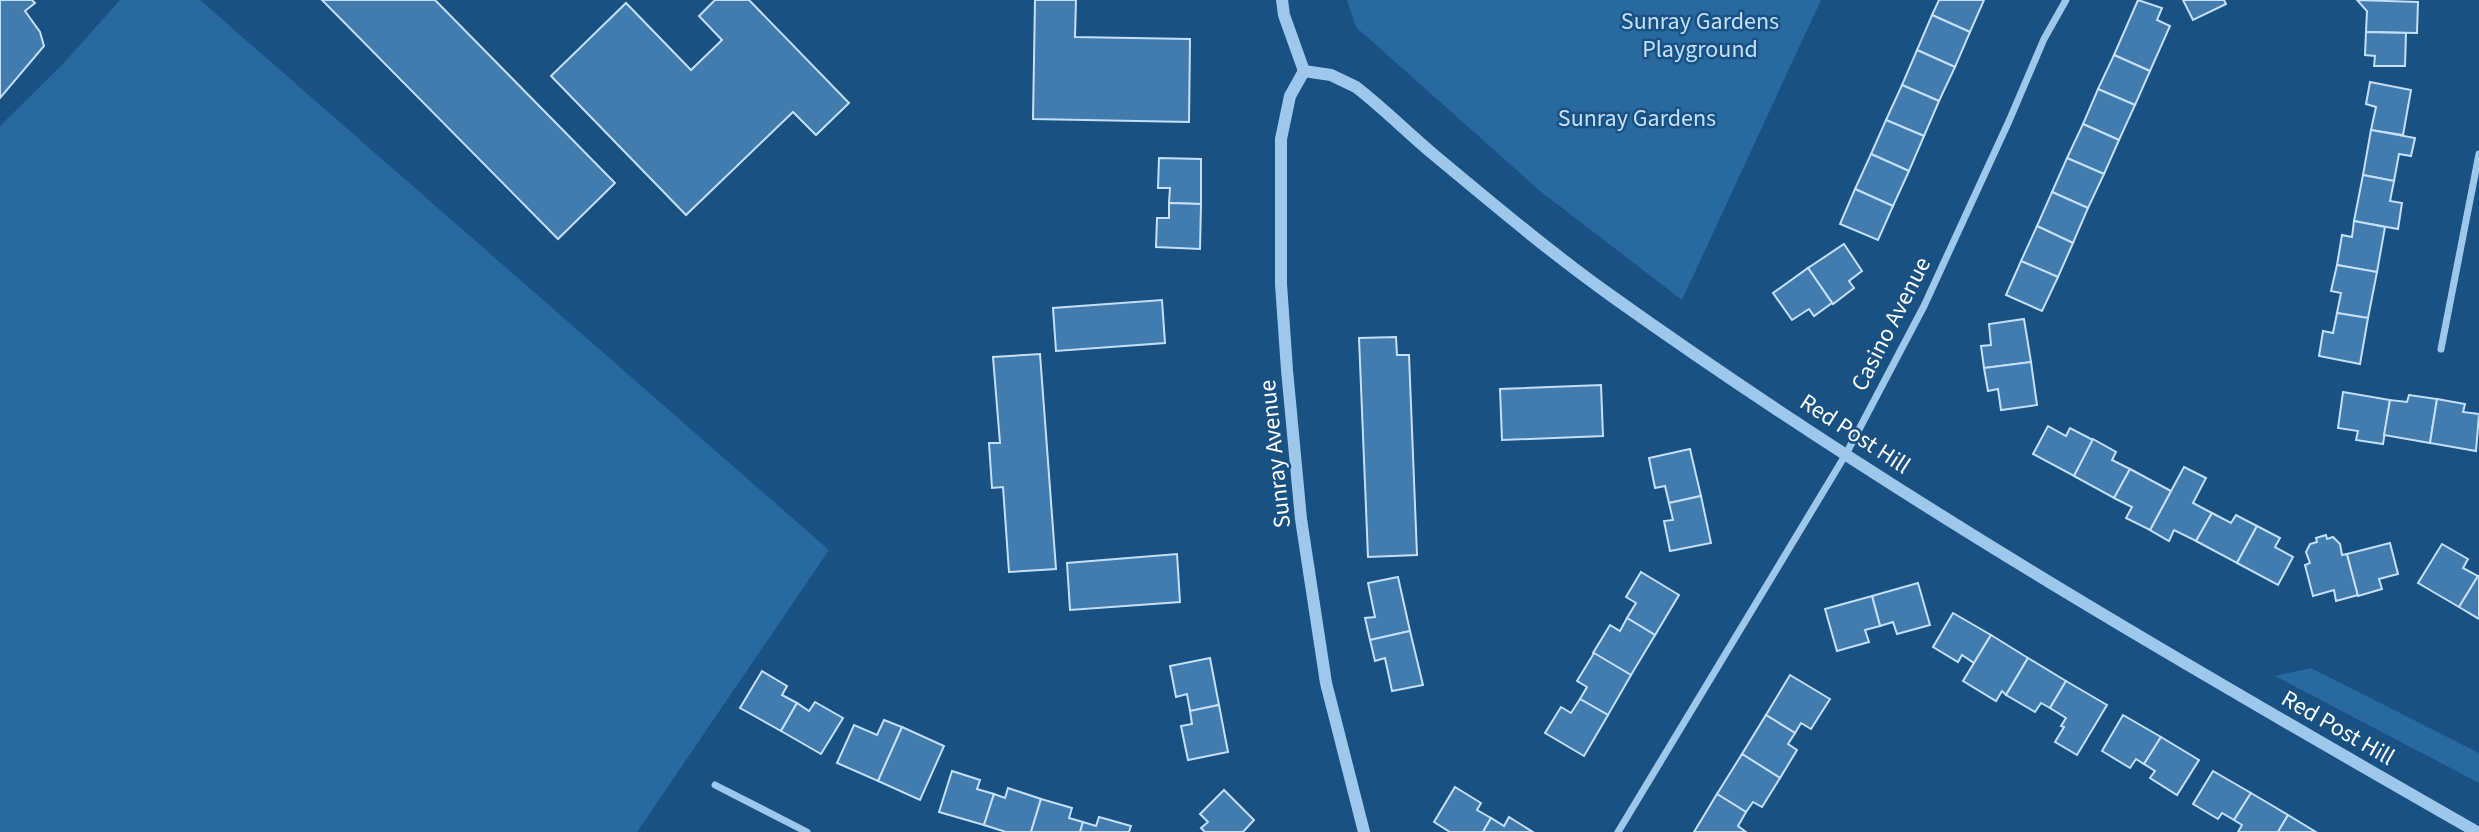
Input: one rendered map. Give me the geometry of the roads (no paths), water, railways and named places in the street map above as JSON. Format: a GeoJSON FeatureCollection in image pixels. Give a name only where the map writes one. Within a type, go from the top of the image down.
{"type":"FeatureCollection","features":[{"type":"Feature","properties":{"kind":"street"},"geometry":{"type":"LineString","coordinates":[[1282,0],[1292,43],[1304,71]]}},
{"type":"Feature","properties":{"kind":"street","name":"Casino Avenue"},"geometry":{"type":"LineString","coordinates":[[1618,832],[1846,454],[1924,306],[2009,121],[2043,39],[2066,0]]}},
{"type":"Feature","properties":{"kind":"street","name":"Red Post Hill"},"geometry":{"type":"LineString","coordinates":[[1304,71],[1331,75],[1356,87],[1494,206],[1560,257],[1656,327],[1846,454],[2239,696],[2477,832]]}},
{"type":"Feature","properties":{"kind":"street","name":"Sunray Avenue"},"geometry":{"type":"LineString","coordinates":[[1304,71],[1290,96],[1281,139],[1282,284],[1287,370],[1301,519],[1326,683],[1364,832]]}},
{"type":"Feature","properties":{"kind":"street"},"geometry":{"type":"LineString","coordinates":[[2441,349],[2479,154]]}},
{"type":"Feature","properties":{"kind":"street"},"geometry":{"type":"LineString","coordinates":[[715,785],[807,832]]}},
{"type":"Feature","properties":{"kind":"park label","name":"Sunray Gardens Playground"},"geometry":{"type":"Point","coordinates":[1700,35]}},
{"type":"Feature","properties":{"kind":"park label","name":"Sunray Gardens"},"geometry":{"type":"Point","coordinates":[1637,118]}}]}
